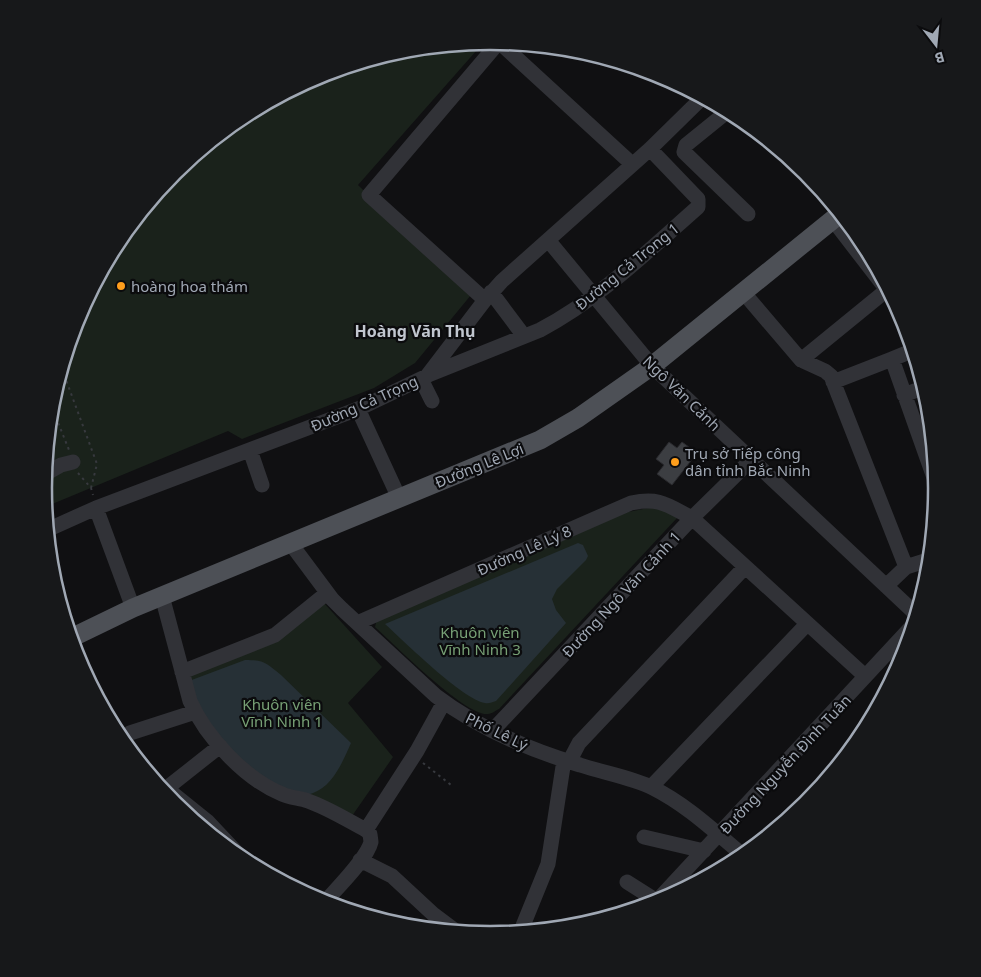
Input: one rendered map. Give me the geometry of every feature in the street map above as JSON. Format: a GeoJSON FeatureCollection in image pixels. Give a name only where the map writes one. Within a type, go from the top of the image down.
{"type":"FeatureCollection","features":[{"type":"Feature","properties":{"kind":"main road","name":"Đường Lê Lợi"},"geometry":{"type":"LineString","coordinates":[[77,635],[133,608],[540,440],[559,430],[652,366],[835,218]]}},
{"type":"Feature","properties":{"kind":"street"},"geometry":{"type":"LineString","coordinates":[[492,50],[369,195],[488,296],[524,336]]}},
{"type":"Feature","properties":{"kind":"street"},"geometry":{"type":"LineString","coordinates":[[508,51],[632,164]]}},
{"type":"Feature","properties":{"kind":"street","name":"Đường Cả Trọng"},"geometry":{"type":"LineString","coordinates":[[54,527],[96,508],[358,409],[424,378],[488,296],[650,149],[698,102]]}},
{"type":"Feature","properties":{"kind":"street"},"geometry":{"type":"LineString","coordinates":[[721,116],[686,144],[684,152],[748,214]]}},
{"type":"Feature","properties":{"kind":"street","name":"Đường Cả Trọng 1"},"geometry":{"type":"LineString","coordinates":[[424,378],[555,322],[594,296],[698,208],[698,198],[650,149]]}},
{"type":"Feature","properties":{"kind":"street","name":"Ngô Văn Cảnh"},"geometry":{"type":"LineString","coordinates":[[548,240],[652,366],[912,610]]}},
{"type":"Feature","properties":{"kind":"street"},"geometry":{"type":"LineString","coordinates":[[744,292],[801,360],[825,371],[831,376],[906,567]]}},
{"type":"Feature","properties":{"kind":"street"},"geometry":{"type":"LineString","coordinates":[[801,360],[883,293]]}},
{"type":"Feature","properties":{"kind":"street"},"geometry":{"type":"LineString","coordinates":[[833,382],[907,353]]}},
{"type":"Feature","properties":{"kind":"street"},"geometry":{"type":"LineString","coordinates":[[892,359],[904,395],[926,443]]}},
{"type":"Feature","properties":{"kind":"street"},"geometry":{"type":"LineString","coordinates":[[424,378],[432,401]]}},
{"type":"Feature","properties":{"kind":"street"},"geometry":{"type":"LineString","coordinates":[[904,395],[918,390]]}},
{"type":"Feature","properties":{"kind":"street"},"geometry":{"type":"LineString","coordinates":[[358,409],[399,498]]}},
{"type":"Feature","properties":{"kind":"street"},"geometry":{"type":"LineString","coordinates":[[250,450],[262,485]]}},
{"type":"Feature","properties":{"kind":"street","name":"Đường Ngô Văn Cảnh 1"},"geometry":{"type":"LineString","coordinates":[[493,730],[692,518],[751,460]]}},
{"type":"Feature","properties":{"kind":"street"},"geometry":{"type":"LineString","coordinates":[[53,470],[73,462]]}},
{"type":"Feature","properties":{"kind":"street","name":"Đường Lê Lý 8"},"geometry":{"type":"LineString","coordinates":[[357,623],[631,503],[646,500],[660,502],[692,518],[865,676]]}},
{"type":"Feature","properties":{"kind":"street"},"geometry":{"type":"LineString","coordinates":[[96,508],[133,608]]}},
{"type":"Feature","properties":{"kind":"street","name":"Phố Lê Lý"},"geometry":{"type":"LineString","coordinates":[[291,544],[327,593],[357,623],[453,709],[531,748],[566,761],[651,787],[680,802],[737,851]]}},
{"type":"Feature","properties":{"kind":"street"},"geometry":{"type":"LineString","coordinates":[[886,586],[906,567],[923,562]]}},
{"type":"Feature","properties":{"kind":"street"},"geometry":{"type":"LineString","coordinates":[[523,926],[548,864],[566,761],[579,743],[746,567]]}},
{"type":"Feature","properties":{"kind":"street"},"geometry":{"type":"LineString","coordinates":[[182,672],[275,635],[327,593]]}},
{"type":"Feature","properties":{"kind":"street"},"geometry":{"type":"LineString","coordinates":[[162,596],[182,672],[195,712],[206,731],[232,760],[270,788],[287,796],[308,801],[366,830],[370,834],[371,842],[360,860],[330,896]]}},
{"type":"Feature","properties":{"kind":"street"},"geometry":{"type":"LineString","coordinates":[[651,787],[806,624]]}},
{"type":"Feature","properties":{"kind":"street","name":"Đường Nguyễn Đình Tuân"},"geometry":{"type":"LineString","coordinates":[[668,889],[904,635]]}},
{"type":"Feature","properties":{"kind":"street"},"geometry":{"type":"LineString","coordinates":[[366,830],[414,756],[444,702]]}},
{"type":"Feature","properties":{"kind":"street"},"geometry":{"type":"LineString","coordinates":[[128,735],[195,712]]}},
{"type":"Feature","properties":{"kind":"street"},"geometry":{"type":"LineString","coordinates":[[168,786],[220,746]]}},
{"type":"Feature","properties":{"kind":"street"},"geometry":{"type":"LineString","coordinates":[[190,808],[213,827]]}},
{"type":"Feature","properties":{"kind":"street"},"geometry":{"type":"LineString","coordinates":[[644,837],[704,851]]}},
{"type":"Feature","properties":{"kind":"street"},"geometry":{"type":"LineString","coordinates":[[360,860],[392,876],[447,924]]}},
{"type":"Feature","properties":{"kind":"street"},"geometry":{"type":"LineString","coordinates":[[626,882],[649,897]]}},
{"type":"Feature","properties":{"kind":"path"},"geometry":{"type":"LineString","coordinates":[[58,420],[77,472],[91,488],[97,464],[66,380]]}},
{"type":"Feature","properties":{"kind":"path"},"geometry":{"type":"LineString","coordinates":[[414,756],[451,785]]}},
{"type":"Feature","properties":{"kind":"green space"},"geometry":{"type":"Polygon","coordinates":[[[477,50],[358,185],[471,295],[415,363],[374,388],[242,439],[228,431],[53,504],[53,460],[60,403],[75,348],[85,321],[111,269],[126,245],[161,199],[180,178],[201,159],[247,124],[271,109],[323,83],[350,73],[405,58],[477,50]]]}},
{"type":"Feature","properties":{"kind":"green space","name":"Khuôn viên Vĩnh Ninh 3"},"geometry":{"type":"Polygon","coordinates":[[[665,507],[677,518],[499,709],[491,713],[478,712],[447,692],[375,627],[377,619],[623,513],[665,507]]]}},
{"type":"Feature","properties":{"kind":"green space","name":"Khuôn viên Vĩnh Ninh 1"},"geometry":{"type":"Polygon","coordinates":[[[324,603],[382,667],[348,703],[393,757],[352,816],[290,795],[186,677],[324,603]]]}},
{"type":"Feature","properties":{"kind":"shaded area"},"geometry":{"type":"Polygon","coordinates":[[[578,543],[583,545],[588,556],[557,589],[552,599],[556,610],[566,623],[496,701],[485,703],[462,691],[434,669],[385,624],[578,543]]]}},
{"type":"Feature","properties":{"kind":"shaded area"},"geometry":{"type":"Polygon","coordinates":[[[245,660],[264,663],[281,675],[351,743],[332,779],[320,790],[299,795],[283,791],[268,783],[252,772],[224,745],[205,720],[189,681],[245,660]]]}},
{"type":"Feature","properties":{"kind":"building","name":"Trụ sở Tiếp công dân tỉnh Bắc Ninh"},"geometry":{"type":"Polygon","coordinates":[[[669,442],[677,448],[682,442],[697,453],[672,485],[657,474],[664,465],[656,459],[669,442]]]}},
{"type":"Feature","properties":{"kind":"place","name":"hoàng hoa thám"},"geometry":{"type":"Point","coordinates":[121,286]}},
{"type":"Feature","properties":{"kind":"place","name":"Trụ sở Tiếp công dân tỉnh Bắc Ninh"},"geometry":{"type":"Point","coordinates":[675,462]}},
{"type":"Feature","properties":{"kind":"district","name":"Hoàng Văn Thụ"},"geometry":{"type":"Point","coordinates":[415,331]}}]}
